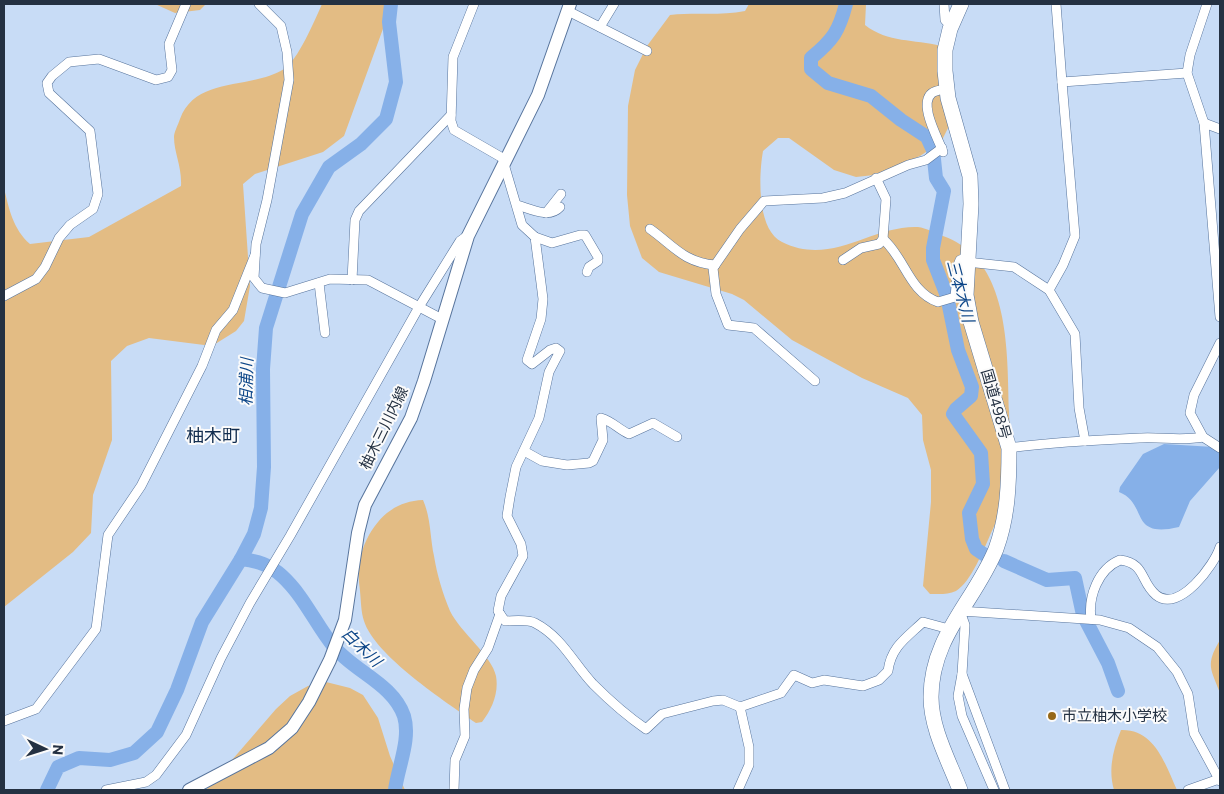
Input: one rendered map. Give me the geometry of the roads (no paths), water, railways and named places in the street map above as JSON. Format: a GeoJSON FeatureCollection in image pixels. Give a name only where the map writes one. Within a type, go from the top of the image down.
{"type":"FeatureCollection","features":[{"type":"Feature","properties":{"kind":"highway","name":"国道498号"},"geometry":{"type":"LineString","coordinates":[[960,790],[934,724],[931,698],[938,651],[995,550],[1005,519],[1009,448],[971,322],[966,295],[971,204],[970,176],[947,88],[945,50],[951,26],[961,4]]}},
{"type":"Feature","properties":{"kind":"main road","name":"柚木三川内線"},"geometry":{"type":"LineString","coordinates":[[189,790],[269,748],[292,728],[309,702],[330,660],[344,620],[365,505],[411,418],[468,236],[538,95],[569,8]]}},
{"type":"Feature","properties":{"kind":"street"},"geometry":{"type":"LineString","coordinates":[[4,296],[36,279],[45,267],[58,238],[70,225],[93,210],[98,194],[90,131],[49,93],[48,83],[52,76],[69,62],[99,59],[156,80],[168,76],[172,70],[169,44],[182,8],[186,4]]}},
{"type":"Feature","properties":{"kind":"street"},"geometry":{"type":"LineString","coordinates":[[4,721],[36,709],[96,630],[108,534],[140,486],[202,366],[216,330],[233,310],[243,290],[255,255],[289,80],[287,52],[281,26],[259,4]]}},
{"type":"Feature","properties":{"kind":"street"},"geometry":{"type":"LineString","coordinates":[[474,4],[453,56],[451,114],[454,130],[505,162],[522,224],[535,237],[552,243],[585,235],[598,257],[598,261],[589,267],[587,272]]}},
{"type":"Feature","properties":{"kind":"street"},"geometry":{"type":"LineString","coordinates":[[600,28],[614,4]]}},
{"type":"Feature","properties":{"kind":"street"},"geometry":{"type":"LineString","coordinates":[[944,4],[945,20],[951,26]]}},
{"type":"Feature","properties":{"kind":"street"},"geometry":{"type":"LineString","coordinates":[[1049,290],[1063,265],[1075,236],[1056,4]]}},
{"type":"Feature","properties":{"kind":"street"},"geometry":{"type":"LineString","coordinates":[[1207,4],[1190,55],[1187,73],[1204,123],[1220,317]]}},
{"type":"Feature","properties":{"kind":"street"},"geometry":{"type":"LineString","coordinates":[[569,8],[600,28],[647,51]]}},
{"type":"Feature","properties":{"kind":"street"},"geometry":{"type":"LineString","coordinates":[[1062,82],[1187,73]]}},
{"type":"Feature","properties":{"kind":"street"},"geometry":{"type":"LineString","coordinates":[[815,381],[754,328],[728,325],[716,294],[713,268],[740,229],[764,201],[823,198],[846,193],[908,164],[926,160],[942,150],[926,108],[928,98],[933,92],[947,88]]}},
{"type":"Feature","properties":{"kind":"street"},"geometry":{"type":"LineString","coordinates":[[352,280],[355,220],[359,211],[451,114]]}},
{"type":"Feature","properties":{"kind":"street"},"geometry":{"type":"LineString","coordinates":[[1204,123],[1220,129]]}},
{"type":"Feature","properties":{"kind":"street"},"geometry":{"type":"LineString","coordinates":[[843,260],[861,248],[879,244],[883,239],[886,199],[876,178]]}},
{"type":"Feature","properties":{"kind":"street"},"geometry":{"type":"LineString","coordinates":[[546,213],[560,194]]}},
{"type":"Feature","properties":{"kind":"street"},"geometry":{"type":"LineString","coordinates":[[517,205],[546,213],[552,213],[560,207]]}},
{"type":"Feature","properties":{"kind":"street"},"geometry":{"type":"LineString","coordinates":[[650,229],[686,258],[700,264],[715,265]]}},
{"type":"Feature","properties":{"kind":"street"},"geometry":{"type":"LineString","coordinates":[[106,790],[146,782],[156,775],[186,735],[221,658],[250,603],[290,536],[419,307],[460,241],[468,236]]}},
{"type":"Feature","properties":{"kind":"street"},"geometry":{"type":"LineString","coordinates":[[454,790],[455,760],[465,736],[464,709],[467,688],[474,670],[488,648],[500,614],[500,596],[523,556],[521,544],[507,516],[516,467],[539,418],[549,372],[560,351],[556,348],[550,350],[532,364],[527,360],[541,319],[543,299],[535,237]]}},
{"type":"Feature","properties":{"kind":"street"},"geometry":{"type":"LineString","coordinates":[[883,239],[892,247],[919,292],[938,302],[955,297],[960,260],[1014,267],[1049,290],[1074,334],[1080,408],[1085,441]]}},
{"type":"Feature","properties":{"kind":"street"},"geometry":{"type":"LineString","coordinates":[[255,255],[254,278],[262,288],[285,292],[330,279],[368,280],[442,319]]}},
{"type":"Feature","properties":{"kind":"street"},"geometry":{"type":"LineString","coordinates":[[319,283],[325,333]]}},
{"type":"Feature","properties":{"kind":"street"},"geometry":{"type":"LineString","coordinates":[[1220,343],[1194,395],[1190,413],[1203,437],[1220,448]]}},
{"type":"Feature","properties":{"kind":"street"},"geometry":{"type":"LineString","coordinates":[[524,451],[542,461],[567,465],[588,463],[592,461],[602,440],[600,418],[614,423],[618,429],[629,434],[653,423],[677,437]]}},
{"type":"Feature","properties":{"kind":"street"},"geometry":{"type":"LineString","coordinates":[[1009,448],[1085,441],[1203,437]]}},
{"type":"Feature","properties":{"kind":"street"},"geometry":{"type":"LineString","coordinates":[[1091,619],[1089,604],[1096,584],[1110,564],[1120,560],[1136,565],[1156,595],[1163,598],[1175,598],[1201,580],[1220,547]]}},
{"type":"Feature","properties":{"kind":"street"},"geometry":{"type":"LineString","coordinates":[[994,790],[962,716],[958,696],[962,674],[965,625],[960,611],[1091,619],[1129,628],[1157,647],[1177,672],[1188,694],[1194,733],[1220,780],[1188,790]]}},
{"type":"Feature","properties":{"kind":"street"},"geometry":{"type":"LineString","coordinates":[[500,614],[505,621],[534,622],[549,633],[562,644],[593,684],[622,712],[646,730],[662,714],[723,700],[740,708],[781,693],[794,675],[812,683],[824,680],[863,686],[879,680],[888,671],[890,657],[895,649],[923,622],[950,629]]}},
{"type":"Feature","properties":{"kind":"street"},"geometry":{"type":"LineString","coordinates":[[962,674],[1006,790]]}},
{"type":"Feature","properties":{"kind":"street"},"geometry":{"type":"LineString","coordinates":[[738,790],[749,765],[749,747],[740,708]]}},
{"type":"Feature","properties":{"kind":"water"},"geometry":{"type":"Polygon","coordinates":[[[1164,444],[1214,447],[1220,450],[1220,467],[1190,501],[1179,527],[1163,529],[1152,528],[1146,524],[1134,504],[1128,497],[1119,492],[1120,487],[1143,454],[1164,444]]]}},
{"type":"Feature","properties":{"kind":"waterway","name":"相浦川"},"geometry":{"type":"LineString","coordinates":[[47,790],[58,767],[79,758],[110,760],[134,753],[157,732],[177,690],[202,622],[241,559],[254,534],[261,508],[264,467],[263,369],[266,328],[302,214],[329,167],[361,144],[386,119],[396,82],[389,22],[391,4]]}},
{"type":"Feature","properties":{"kind":"waterway","name":"三本木川"},"geometry":{"type":"LineString","coordinates":[[846,4],[838,28],[825,46],[811,58],[811,69],[828,83],[871,96],[901,120],[927,137],[933,150],[936,178],[944,191],[933,248],[933,260],[947,296],[958,350],[972,387],[971,396],[953,414],[981,453],[983,484],[969,513],[972,539],[976,549],[985,555]]}},
{"type":"Feature","properties":{"kind":"waterway","name":"白木川"},"geometry":{"type":"LineString","coordinates":[[241,559],[263,564],[282,576],[297,592],[334,647],[352,664],[383,687],[399,705],[404,716],[406,734],[395,790]]}},
{"type":"Feature","properties":{"kind":"waterway","name":"三本木川"},"geometry":{"type":"LineString","coordinates":[[1004,561],[1047,580],[1075,578],[1083,615],[1108,663],[1118,691]]}},
{"type":"Feature","properties":{"kind":"place","name":"市立柚木小学校"},"geometry":{"type":"Point","coordinates":[1052,716]}},
{"type":"Feature","properties":{"kind":"district","name":"柚木町"},"geometry":{"type":"Point","coordinates":[213,436]}}]}
